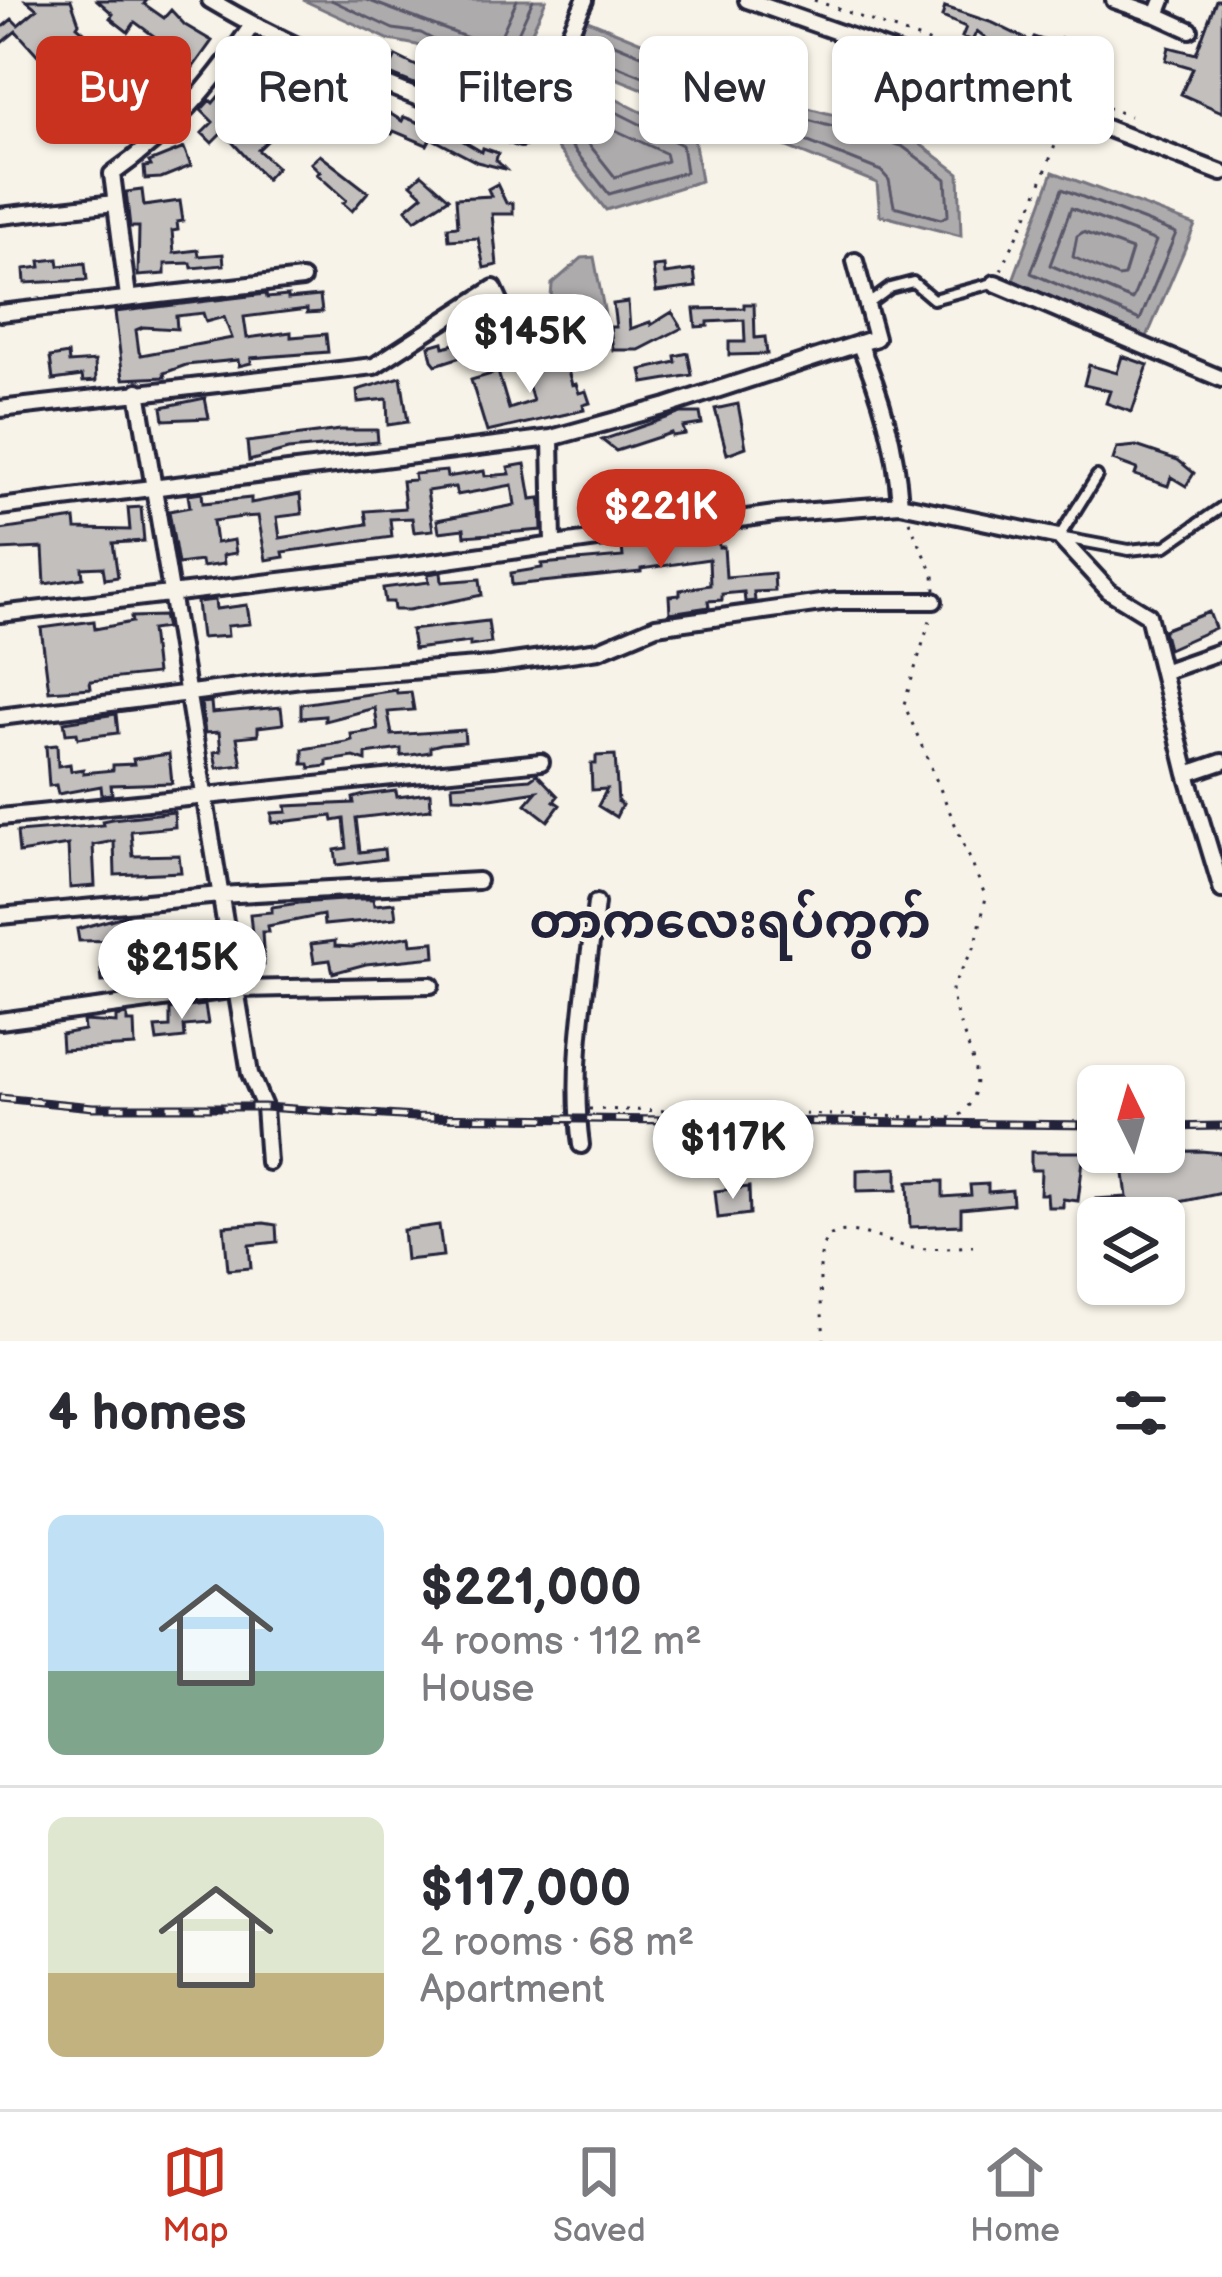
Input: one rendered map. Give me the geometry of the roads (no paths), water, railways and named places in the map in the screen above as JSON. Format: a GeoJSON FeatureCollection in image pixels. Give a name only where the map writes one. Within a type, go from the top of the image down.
{"type":"FeatureCollection","features":[{"type":"Feature","properties":{"kind":"street"},"geometry":{"type":"LineString","coordinates":[[210,0],[252,25],[355,72],[520,138],[585,0]]}},
{"type":"Feature","properties":{"kind":"street"},"geometry":{"type":"LineString","coordinates":[[748,0],[1222,173]]}},
{"type":"Feature","properties":{"kind":"street"},"geometry":{"type":"LineString","coordinates":[[1114,0],[1160,8],[1190,30]]}},
{"type":"Feature","properties":{"kind":"street"},"geometry":{"type":"LineString","coordinates":[[128,297],[112,174],[156,142],[199,100],[252,25]]}},
{"type":"Feature","properties":{"kind":"street"},"geometry":{"type":"LineString","coordinates":[[0,216],[116,203]]}},
{"type":"Feature","properties":{"kind":"street"},"geometry":{"type":"LineString","coordinates":[[0,507],[550,438],[667,406],[876,338],[855,262]]}},
{"type":"Feature","properties":{"kind":"street"},"geometry":{"type":"LineString","coordinates":[[0,313],[302,279]]}},
{"type":"Feature","properties":{"kind":"street"},"geometry":{"type":"LineString","coordinates":[[995,283],[1222,379]]}},
{"type":"Feature","properties":{"kind":"street"},"geometry":{"type":"LineString","coordinates":[[0,409],[374,366],[494,288],[525,356]]}},
{"type":"Feature","properties":{"kind":"street"},"geometry":{"type":"LineString","coordinates":[[859,343],[878,388],[897,457],[900,504]]}},
{"type":"Feature","properties":{"kind":"street"},"geometry":{"type":"LineString","coordinates":[[138,391],[250,1074],[264,1107],[268,1162]]}},
{"type":"Feature","properties":{"kind":"street"},"geometry":{"type":"LineString","coordinates":[[550,438],[554,544]]}},
{"type":"Feature","properties":{"kind":"street"},"geometry":{"type":"LineString","coordinates":[[0,614],[775,514],[900,504],[1059,537],[1109,591],[1148,615],[1187,774],[1221,879]]}},
{"type":"Feature","properties":{"kind":"street"},"geometry":{"type":"LineString","coordinates":[[0,717],[302,679],[598,650],[656,626],[836,601],[934,602]]}},
{"type":"Feature","properties":{"kind":"street"},"geometry":{"type":"LineString","coordinates":[[1162,672],[1222,651]]}},
{"type":"Feature","properties":{"kind":"street"},"geometry":{"type":"LineString","coordinates":[[0,817],[541,762]]}},
{"type":"Feature","properties":{"kind":"street"},"geometry":{"type":"LineString","coordinates":[[1187,774],[1222,762]]}},
{"type":"Feature","properties":{"kind":"street"},"geometry":{"type":"LineString","coordinates":[[0,916],[220,895],[478,881]]}},
{"type":"Feature","properties":{"kind":"street"},"geometry":{"type":"LineString","coordinates":[[581,1145],[576,1109],[596,902]]}},
{"type":"Feature","properties":{"kind":"street"},"geometry":{"type":"LineString","coordinates":[[0,1021],[237,989],[431,986]]}},
{"type":"Feature","properties":{"kind":"lane"},"geometry":{"type":"LineString","coordinates":[[866,306],[890,287],[913,282],[933,299],[995,283]]}},
{"type":"Feature","properties":{"kind":"lane"},"geometry":{"type":"LineString","coordinates":[[1097,476],[1059,537],[1129,550],[1166,547],[1222,507]]}},
{"type":"Feature","properties":{"kind":"water"},"geometry":{"type":"Polygon","coordinates":[[[303,0],[546,0],[530,36],[415,36],[415,45],[381,36],[303,0]]]}},
{"type":"Feature","properties":{"kind":"water"},"geometry":{"type":"Polygon","coordinates":[[[585,19],[639,41],[639,87],[615,78],[615,36],[577,36],[585,19]]]}},
{"type":"Feature","properties":{"kind":"water"},"geometry":{"type":"Polygon","coordinates":[[[615,99],[639,111],[639,144],[695,144],[701,181],[606,210],[554,144],[615,144],[615,99]]]}},
{"type":"Feature","properties":{"kind":"water"},"geometry":{"type":"Polygon","coordinates":[[[808,108],[832,114],[832,144],[920,144],[959,173],[961,236],[880,215],[877,183],[780,144],[808,144],[808,108]]]}},
{"type":"Feature","properties":{"kind":"water"},"geometry":{"type":"Polygon","coordinates":[[[1053,172],[1195,225],[1146,339],[1013,280],[1053,172]]]}},
{"type":"Feature","properties":{"kind":"water"},"geometry":{"type":"Polygon","coordinates":[[[594,257],[606,320],[592,321],[586,310],[551,299],[552,284],[582,258],[594,257]]]}},
{"type":"Feature","properties":{"kind":"railway"},"geometry":{"type":"LineString","coordinates":[[0,1098],[93,1107],[264,1107],[415,1117],[1077,1125]]}},
{"type":"Feature","properties":{"kind":"railway"},"geometry":{"type":"LineString","coordinates":[[1185,1127],[1222,1126]]}},
{"type":"Feature","properties":{"kind":"district","name":"တာကလေးရပ်ကွက်"},"geometry":{"type":"Point","coordinates":[730,921]}}]}
